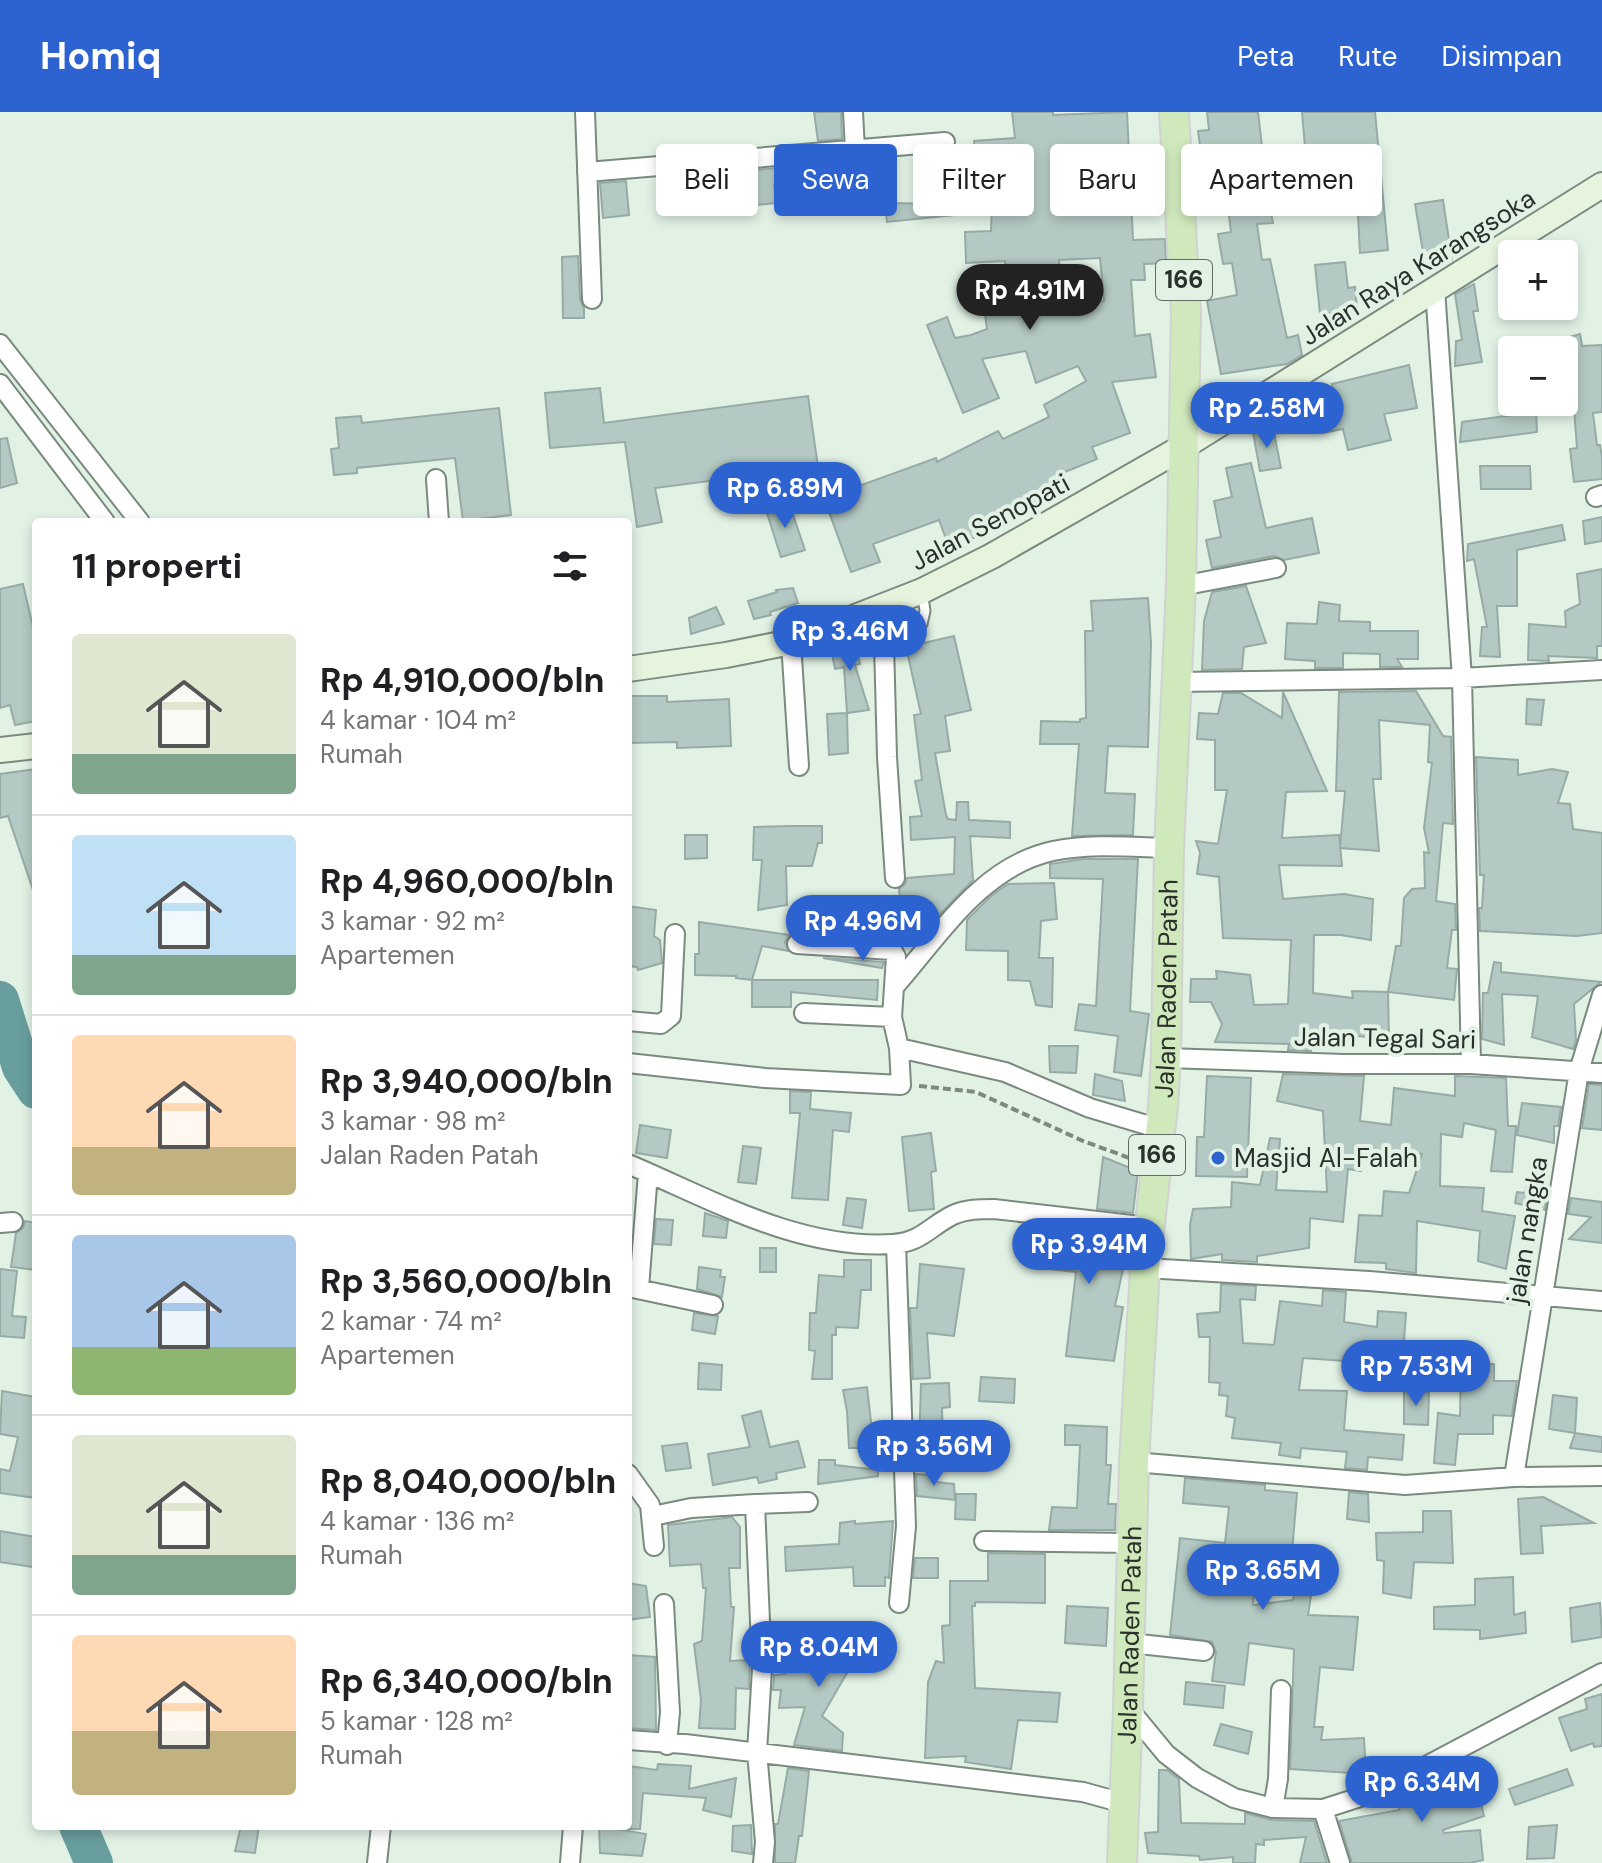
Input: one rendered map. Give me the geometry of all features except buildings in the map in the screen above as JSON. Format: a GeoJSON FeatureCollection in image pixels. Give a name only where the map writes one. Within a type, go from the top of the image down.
{"type":"FeatureCollection","features":[{"type":"Feature","properties":{"kind":"main road","name":"166"},"geometry":{"type":"LineString","coordinates":[[1174,112],[1186,313],[1183,447]]}},
{"type":"Feature","properties":{"kind":"main road","name":"Jalan Raya Karangsoka"},"geometry":{"type":"LineString","coordinates":[[1183,447],[1602,185]]}},
{"type":"Feature","properties":{"kind":"main road","name":"Jalan Raden Patah"},"geometry":{"type":"LineString","coordinates":[[1122,1863],[1128,1708],[1144,1645],[1131,1543],[1141,1462],[1151,1268],[1149,1227],[1166,1058],[1169,848],[1181,586],[1183,447]]}},
{"type":"Feature","properties":{"kind":"main road","name":"Jalan Senopati"},"geometry":{"type":"LineString","coordinates":[[632,668],[791,642],[922,591],[992,556],[1183,447]]}},
{"type":"Feature","properties":{"kind":"main road"},"geometry":{"type":"LineString","coordinates":[[0,750],[32,746]]}},
{"type":"Feature","properties":{"kind":"street"},"geometry":{"type":"LineString","coordinates":[[585,112],[592,299]]}},
{"type":"Feature","properties":{"kind":"street"},"geometry":{"type":"LineString","coordinates":[[853,112],[855,144]]}},
{"type":"Feature","properties":{"kind":"street"},"geometry":{"type":"LineString","coordinates":[[897,146],[945,142]]}},
{"type":"Feature","properties":{"kind":"street"},"geometry":{"type":"LineString","coordinates":[[587,172],[774,157]]}},
{"type":"Feature","properties":{"kind":"street"},"geometry":{"type":"LineString","coordinates":[[1435,289],[1462,678],[1471,1064]]}},
{"type":"Feature","properties":{"kind":"street"},"geometry":{"type":"LineString","coordinates":[[0,344],[137,518]]}},
{"type":"Feature","properties":{"kind":"street"},"geometry":{"type":"LineString","coordinates":[[0,384],[102,518]]}},
{"type":"Feature","properties":{"kind":"street"},"geometry":{"type":"LineString","coordinates":[[436,479],[439,518]]}},
{"type":"Feature","properties":{"kind":"street"},"geometry":{"type":"LineString","coordinates":[[1181,586],[1276,568]]}},
{"type":"Feature","properties":{"kind":"street"},"geometry":{"type":"LineString","coordinates":[[886,605],[887,757],[895,878]]}},
{"type":"Feature","properties":{"kind":"street"},"geometry":{"type":"LineString","coordinates":[[791,642],[799,766]]}},
{"type":"Feature","properties":{"kind":"street"},"geometry":{"type":"LineString","coordinates":[[1176,682],[1462,678],[1602,670]]}},
{"type":"Feature","properties":{"kind":"street"},"geometry":{"type":"LineString","coordinates":[[894,987],[987,882],[1014,865],[1037,855],[1078,847],[1169,848]]}},
{"type":"Feature","properties":{"kind":"street"},"geometry":{"type":"LineString","coordinates":[[632,1021],[661,1024],[671,1016],[675,934]]}},
{"type":"Feature","properties":{"kind":"street"},"geometry":{"type":"LineString","coordinates":[[632,1063],[765,1078],[900,1080],[899,1048],[892,1017],[896,957],[892,950],[797,944]]}},
{"type":"Feature","properties":{"kind":"street","name":"jalan nangka"},"geometry":{"type":"LineString","coordinates":[[1514,1477],[1579,1071],[1602,995]]}},
{"type":"Feature","properties":{"kind":"street"},"geometry":{"type":"LineString","coordinates":[[804,1013],[892,1017]]}},
{"type":"Feature","properties":{"kind":"street"},"geometry":{"type":"LineString","coordinates":[[899,1048],[1005,1072],[1090,1108],[1160,1129]]}},
{"type":"Feature","properties":{"kind":"street","name":"Jalan Tegal Sari"},"geometry":{"type":"LineString","coordinates":[[1166,1058],[1344,1064],[1471,1064],[1602,1073]]}},
{"type":"Feature","properties":{"kind":"street"},"geometry":{"type":"LineString","coordinates":[[632,1166],[732,1210],[835,1243],[896,1244],[921,1237],[951,1215],[969,1210],[994,1209],[1149,1227]]}},
{"type":"Feature","properties":{"kind":"street"},"geometry":{"type":"LineString","coordinates":[[648,1173],[634,1288],[713,1305]]}},
{"type":"Feature","properties":{"kind":"street"},"geometry":{"type":"LineString","coordinates":[[896,1244],[906,1526],[899,1603]]}},
{"type":"Feature","properties":{"kind":"street"},"geometry":{"type":"LineString","coordinates":[[1151,1268],[1369,1281],[1602,1301]]}},
{"type":"Feature","properties":{"kind":"street"},"geometry":{"type":"LineString","coordinates":[[1141,1462],[1405,1485],[1514,1477],[1602,1476]]}},
{"type":"Feature","properties":{"kind":"street"},"geometry":{"type":"LineString","coordinates":[[632,1480],[650,1505],[654,1546]]}},
{"type":"Feature","properties":{"kind":"street"},"geometry":{"type":"LineString","coordinates":[[653,1516],[691,1508],[808,1502]]}},
{"type":"Feature","properties":{"kind":"street"},"geometry":{"type":"LineString","coordinates":[[755,1504],[762,1669],[757,1752],[765,1842],[763,1863]]}},
{"type":"Feature","properties":{"kind":"street"},"geometry":{"type":"LineString","coordinates":[[984,1541],[1131,1543]]}},
{"type":"Feature","properties":{"kind":"street"},"geometry":{"type":"LineString","coordinates":[[664,1604],[670,1712],[667,1745]]}},
{"type":"Feature","properties":{"kind":"street"},"geometry":{"type":"LineString","coordinates":[[1144,1645],[1204,1651]]}},
{"type":"Feature","properties":{"kind":"street"},"geometry":{"type":"LineString","coordinates":[[1128,1708],[1166,1754],[1197,1778],[1234,1798],[1323,1809],[1379,1791],[1602,1673]]}},
{"type":"Feature","properties":{"kind":"street"},"geometry":{"type":"LineString","coordinates":[[1274,1804],[1278,1779],[1281,1690]]}},
{"type":"Feature","properties":{"kind":"street"},"geometry":{"type":"LineString","coordinates":[[632,1741],[757,1752],[1083,1792],[1123,1803]]}},
{"type":"Feature","properties":{"kind":"street"},"geometry":{"type":"LineString","coordinates":[[1323,1809],[1340,1863]]}},
{"type":"Feature","properties":{"kind":"street"},"geometry":{"type":"LineString","coordinates":[[377,1863],[381,1830]]}},
{"type":"Feature","properties":{"kind":"street"},"geometry":{"type":"LineString","coordinates":[[570,1863],[573,1830]]}},
{"type":"Feature","properties":{"kind":"path"},"geometry":{"type":"LineString","coordinates":[[900,1080],[976,1092],[1083,1141],[1156,1167]]}},
{"type":"Feature","properties":{"kind":"waterway"},"geometry":{"type":"LineString","coordinates":[[0,1000],[21,1067],[32,1084]]}},
{"type":"Feature","properties":{"kind":"waterway"},"geometry":{"type":"LineString","coordinates":[[80,1830],[94,1863]]}},
{"type":"Feature","properties":{"kind":"place","name":"Masjid Al-Falah"},"geometry":{"type":"Point","coordinates":[1218,1158]}}]}
